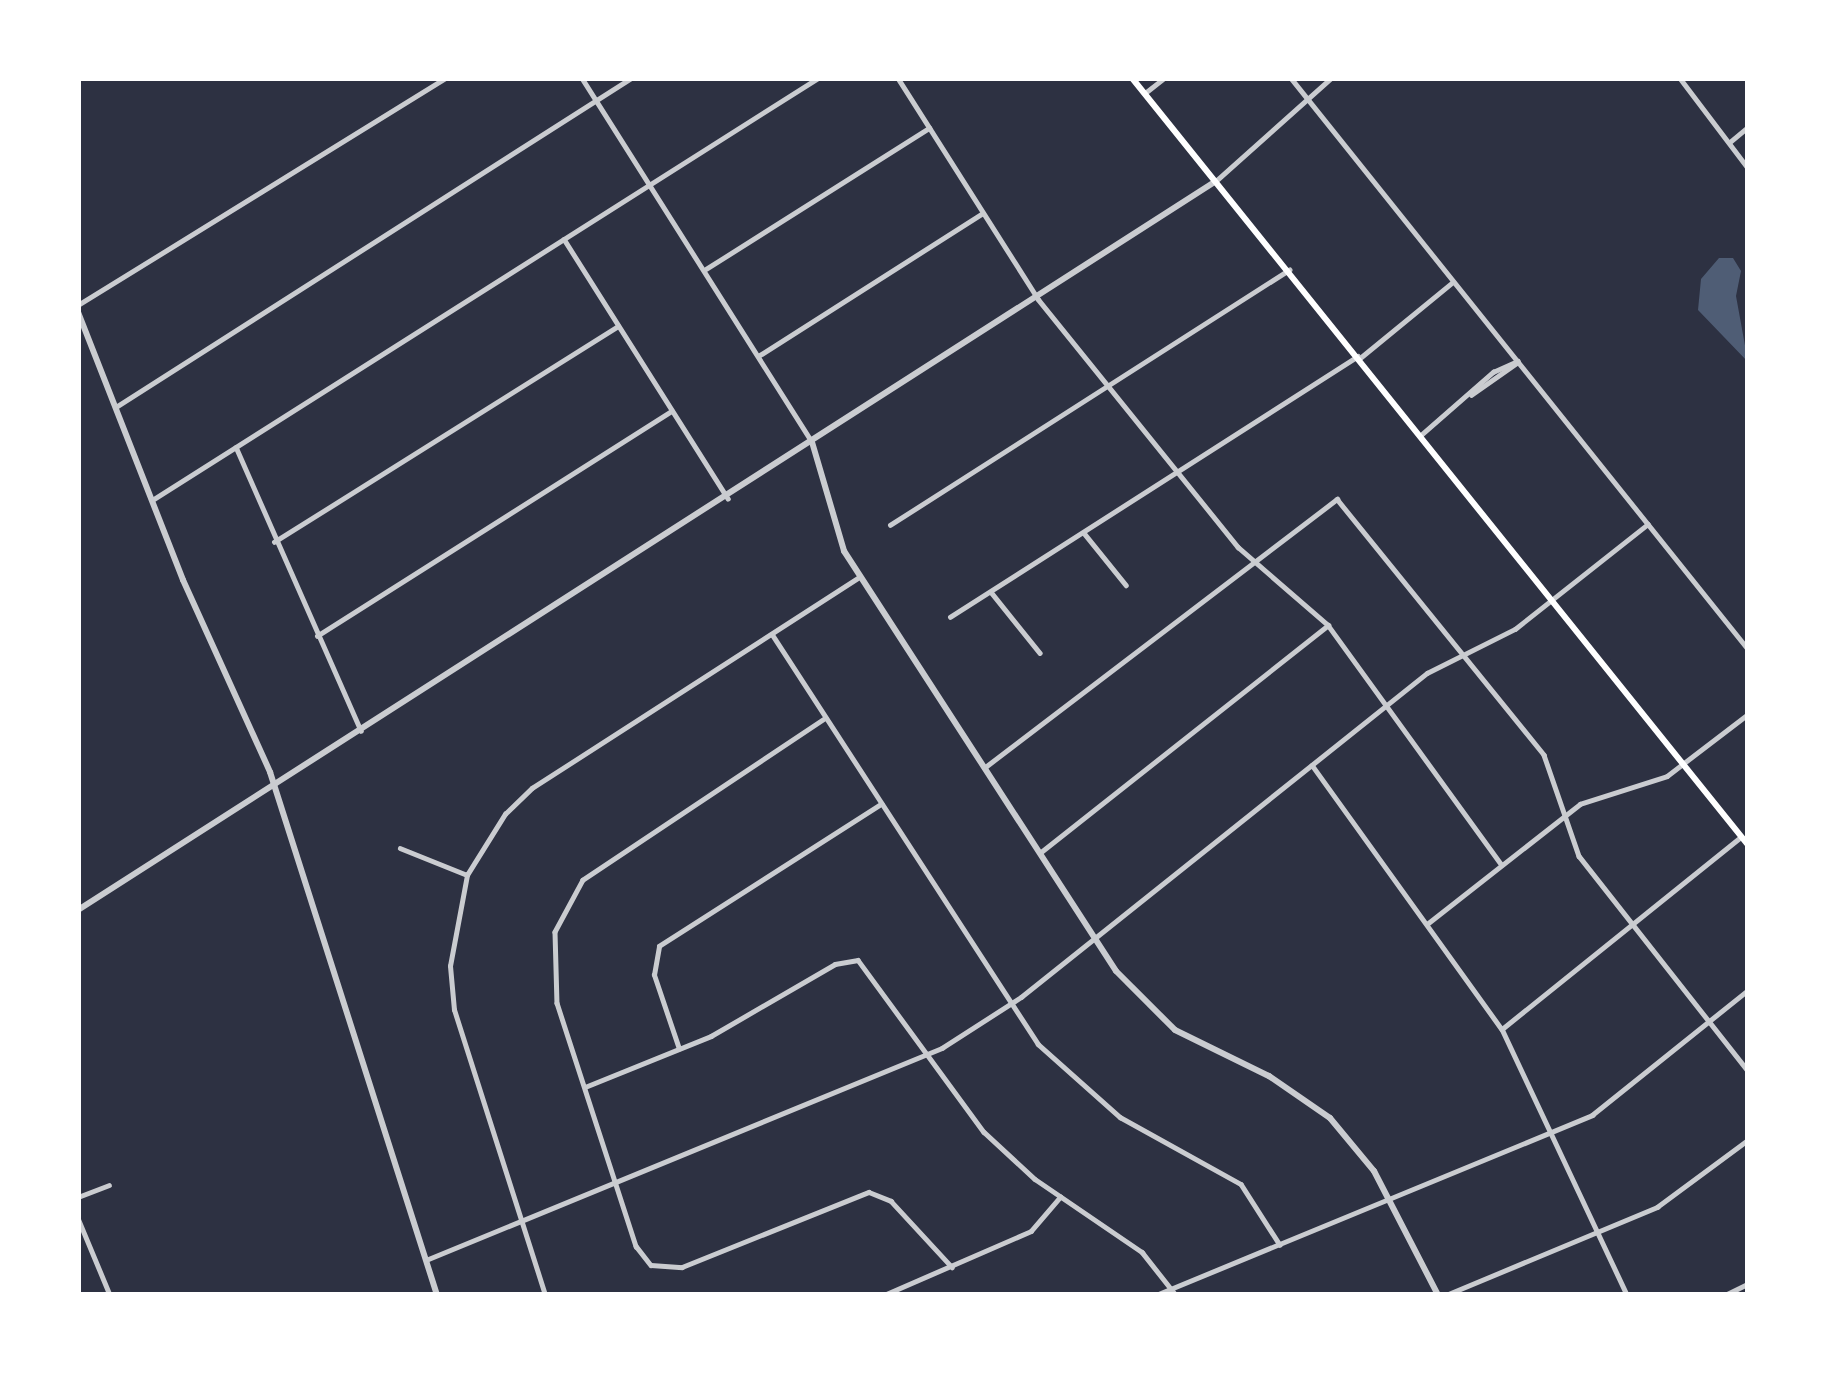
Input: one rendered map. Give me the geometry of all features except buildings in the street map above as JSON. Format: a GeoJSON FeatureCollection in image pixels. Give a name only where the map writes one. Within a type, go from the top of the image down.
{"type":"FeatureCollection","features":[{"type":"Feature","properties":{"kind":"main road"},"geometry":{"type":"LineString","coordinates":[[1132,78],[1748,845]]}},
{"type":"Feature","properties":{"kind":"street"},"geometry":{"type":"LineString","coordinates":[[436,1295],[273,788],[152,500],[78,308],[446,78]]}},
{"type":"Feature","properties":{"kind":"street"},"geometry":{"type":"LineString","coordinates":[[582,78],[812,442],[837,536],[860,577],[1094,940],[1175,1030],[1269,1076],[1330,1118],[1390,1200],[1442,1295],[1666,1202],[1748,1140]]}},
{"type":"Feature","properties":{"kind":"street"},"geometry":{"type":"LineString","coordinates":[[116,407],[631,78]]}},
{"type":"Feature","properties":{"kind":"street"},"geometry":{"type":"LineString","coordinates":[[152,500],[818,78]]}},
{"type":"Feature","properties":{"kind":"street"},"geometry":{"type":"LineString","coordinates":[[898,78],[1038,299],[1250,559],[1328,625],[1502,865]]}},
{"type":"Feature","properties":{"kind":"street"},"geometry":{"type":"LineString","coordinates":[[1145,93],[1164,78]]}},
{"type":"Feature","properties":{"kind":"street"},"geometry":{"type":"LineString","coordinates":[[1291,78],[1748,649]]}},
{"type":"Feature","properties":{"kind":"street"},"geometry":{"type":"LineString","coordinates":[[78,910],[1038,299],[1217,180],[1331,78]]}},
{"type":"Feature","properties":{"kind":"street"},"geometry":{"type":"LineString","coordinates":[[1680,78],[1748,168]]}},
{"type":"Feature","properties":{"kind":"street"},"geometry":{"type":"LineString","coordinates":[[1730,142],[1748,127]]}},
{"type":"Feature","properties":{"kind":"street"},"geometry":{"type":"LineString","coordinates":[[704,270],[929,128]]}},
{"type":"Feature","properties":{"kind":"street"},"geometry":{"type":"LineString","coordinates":[[758,356],[983,213]]}},
{"type":"Feature","properties":{"kind":"street"},"geometry":{"type":"LineString","coordinates":[[563,239],[728,498]]}},
{"type":"Feature","properties":{"kind":"street"},"geometry":{"type":"LineString","coordinates":[[890,525],[1289,270]]}},
{"type":"Feature","properties":{"kind":"street"},"geometry":{"type":"LineString","coordinates":[[950,616],[1359,357],[1454,282]]}},
{"type":"Feature","properties":{"kind":"street"},"geometry":{"type":"LineString","coordinates":[[274,542],[618,326]]}},
{"type":"Feature","properties":{"kind":"street"},"geometry":{"type":"LineString","coordinates":[[1471,395],[1500,382],[1518,361]]}},
{"type":"Feature","properties":{"kind":"street"},"geometry":{"type":"LineString","coordinates":[[1421,435],[1493,371],[1518,361]]}},
{"type":"Feature","properties":{"kind":"street"},"geometry":{"type":"LineString","coordinates":[[316,636],[672,410]]}},
{"type":"Feature","properties":{"kind":"street"},"geometry":{"type":"LineString","coordinates":[[236,447],[361,731]]}},
{"type":"Feature","properties":{"kind":"street"},"geometry":{"type":"LineString","coordinates":[[984,768],[1250,559],[1336,499],[1544,755],[1568,813],[1579,856],[1748,1071]]}},
{"type":"Feature","properties":{"kind":"street"},"geometry":{"type":"LineString","coordinates":[[425,1260],[927,1055],[1011,1004],[1388,705],[1552,599],[1648,524]]}},
{"type":"Feature","properties":{"kind":"street"},"geometry":{"type":"LineString","coordinates":[[1084,532],[1126,585]]}},
{"type":"Feature","properties":{"kind":"street"},"geometry":{"type":"LineString","coordinates":[[545,1295],[454,1010],[451,949],[467,875],[532,788],[860,577]]}},
{"type":"Feature","properties":{"kind":"street"},"geometry":{"type":"LineString","coordinates":[[991,591],[1040,653]]}},
{"type":"Feature","properties":{"kind":"street"},"geometry":{"type":"LineString","coordinates":[[1039,854],[1328,625]]}},
{"type":"Feature","properties":{"kind":"street"},"geometry":{"type":"LineString","coordinates":[[772,633],[1011,1004],[1093,1098],[1241,1184],[1280,1245]]}},
{"type":"Feature","properties":{"kind":"street"},"geometry":{"type":"LineString","coordinates":[[1427,924],[1568,813],[1685,766],[1748,714]]}},
{"type":"Feature","properties":{"kind":"street"},"geometry":{"type":"LineString","coordinates":[[826,718],[609,857],[572,893],[555,932],[551,978],[642,1256],[665,1269],[860,1195],[891,1201],[952,1267]]}},
{"type":"Feature","properties":{"kind":"street"},"geometry":{"type":"LineString","coordinates":[[1312,766],[1502,1029],[1546,1135],[1627,1295]]}},
{"type":"Feature","properties":{"kind":"street"},"geometry":{"type":"LineString","coordinates":[[679,1049],[655,952],[881,804]]}},
{"type":"Feature","properties":{"kind":"street"},"geometry":{"type":"LineString","coordinates":[[1502,1029],[1742,837]]}},
{"type":"Feature","properties":{"kind":"street"},"geometry":{"type":"LineString","coordinates":[[400,848],[467,875]]}},
{"type":"Feature","properties":{"kind":"street"},"geometry":{"type":"LineString","coordinates":[[585,1087],[748,1019],[835,964],[858,960],[984,1132],[1060,1197],[1124,1237],[1174,1292]]}},
{"type":"Feature","properties":{"kind":"street"},"geometry":{"type":"LineString","coordinates":[[1156,1295],[1174,1292],[1592,1114],[1748,990]]}},
{"type":"Feature","properties":{"kind":"street"},"geometry":{"type":"LineString","coordinates":[[78,1197],[109,1185]]}},
{"type":"Feature","properties":{"kind":"street"},"geometry":{"type":"LineString","coordinates":[[884,1295],[1031,1232],[1060,1197]]}},
{"type":"Feature","properties":{"kind":"street"},"geometry":{"type":"LineString","coordinates":[[78,1218],[110,1295]]}},
{"type":"Feature","properties":{"kind":"street"},"geometry":{"type":"LineString","coordinates":[[1725,1295],[1748,1284]]}},
{"type":"Feature","properties":{"kind":"water"},"geometry":{"type":"Polygon","coordinates":[[[1719,258],[1733,258],[1741,271],[1736,296],[1748,362],[1698,310],[1701,279],[1719,258]]]}}]}
